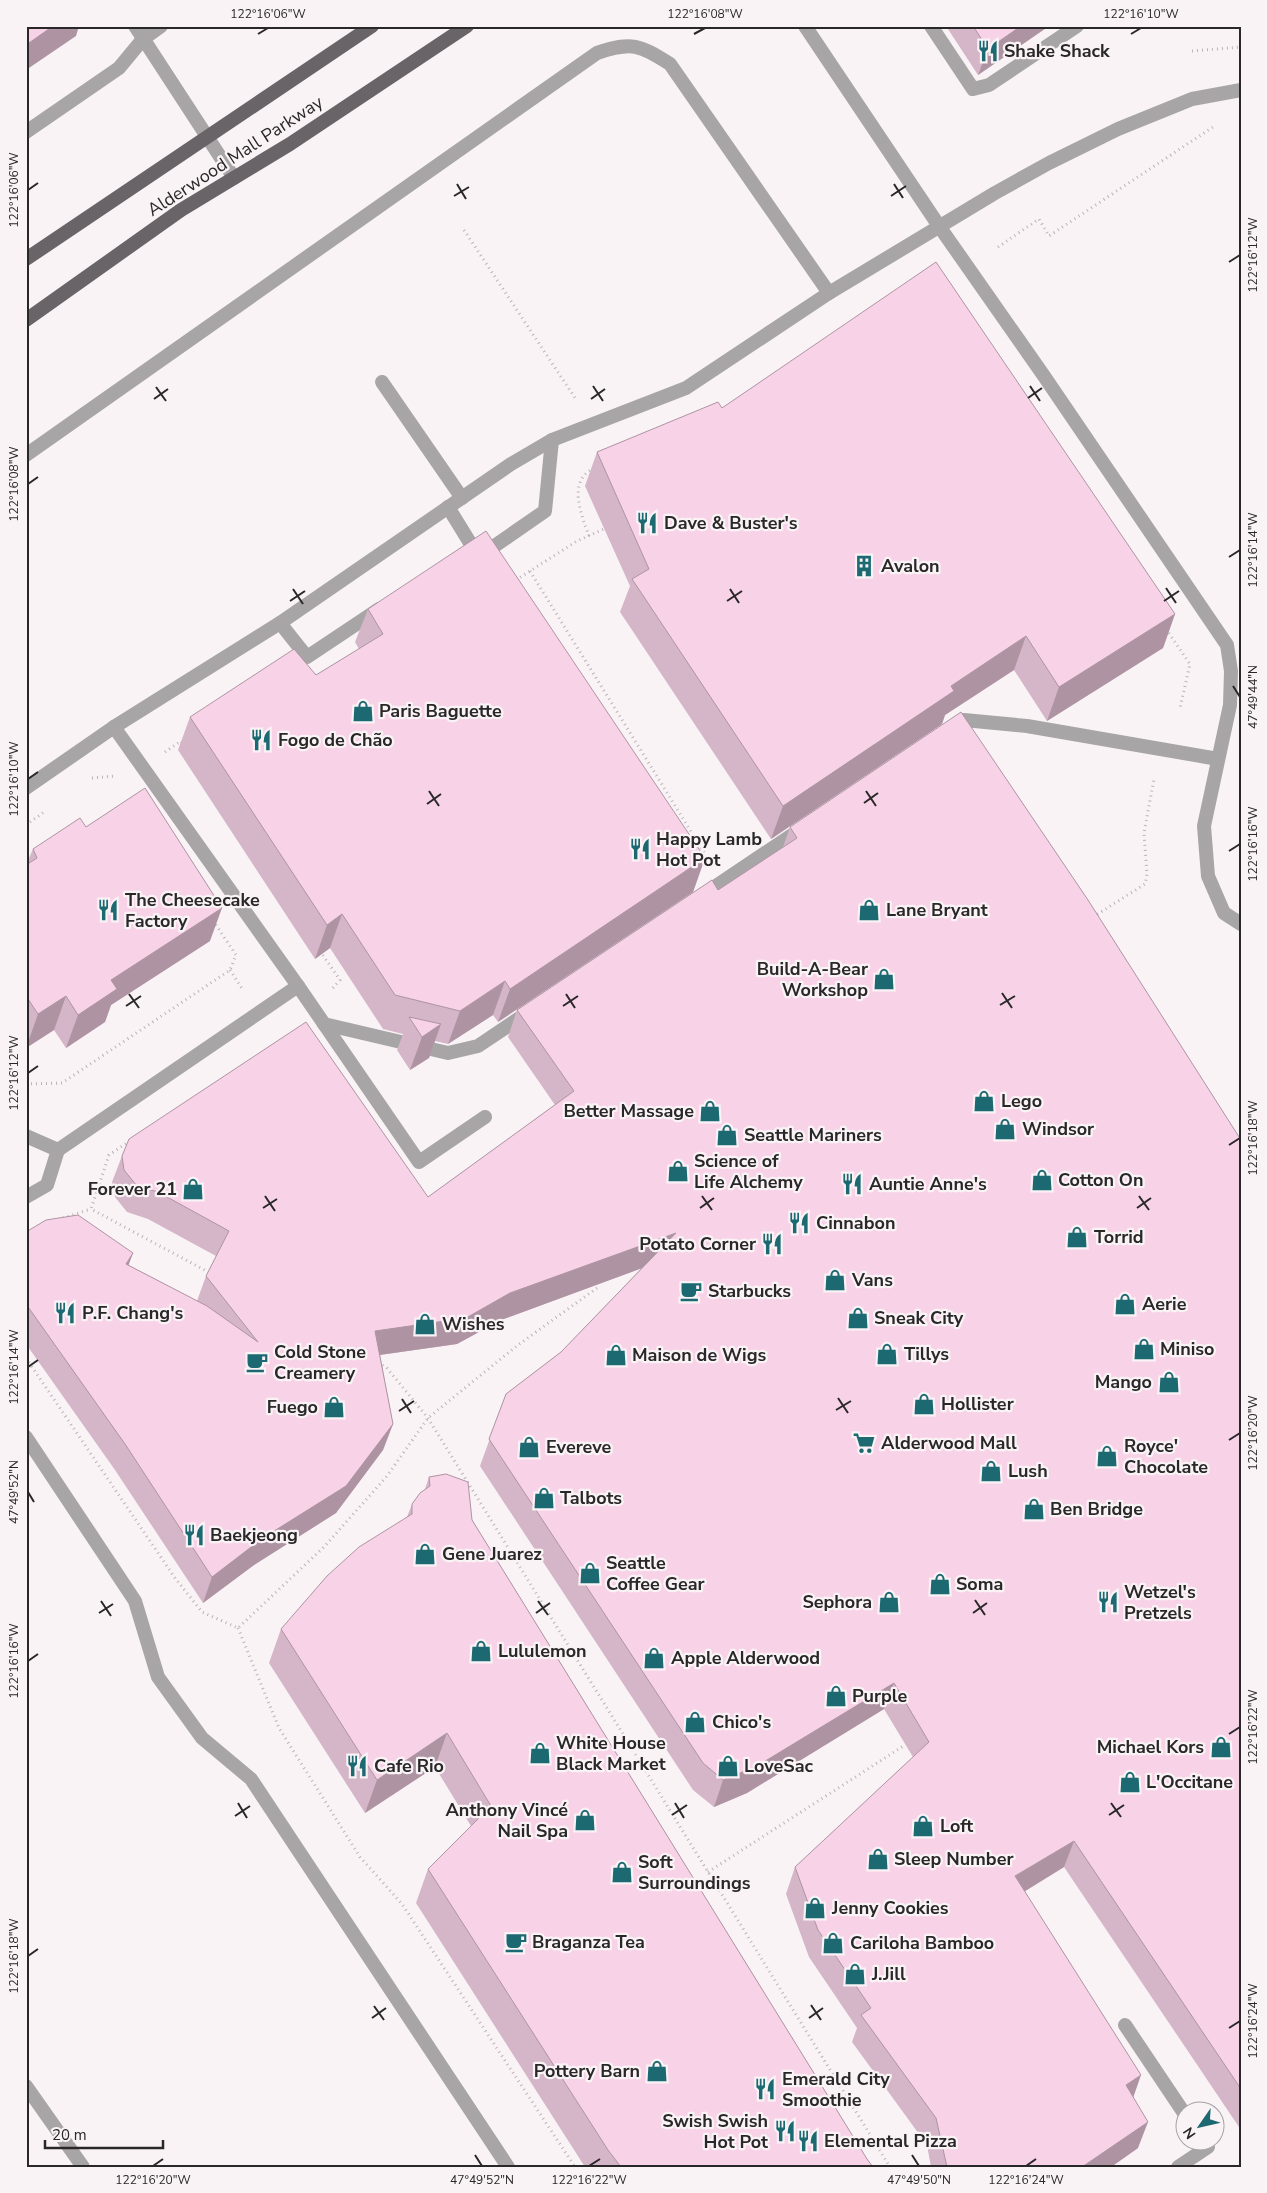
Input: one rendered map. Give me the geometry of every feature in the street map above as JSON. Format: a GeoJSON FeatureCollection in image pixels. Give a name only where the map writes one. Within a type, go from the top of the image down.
{"type":"FeatureCollection","features":[{"type":"Feature","properties":{"kind":"main road","name":"Alderwood Mall Parkway"},"geometry":{"type":"LineString","coordinates":[[26,259],[372,26]]}},
{"type":"Feature","properties":{"kind":"main road","name":"Alderwood Mall Parkway"},"geometry":{"type":"LineString","coordinates":[[26,320],[181,210],[290,144],[467,26]]}},
{"type":"Feature","properties":{"kind":"street"},"geometry":{"type":"LineString","coordinates":[[135,26],[234,178]]}},
{"type":"Feature","properties":{"kind":"street"},"geometry":{"type":"LineString","coordinates":[[26,132],[119,68],[143,38],[161,26]]}},
{"type":"Feature","properties":{"kind":"street"},"geometry":{"type":"LineString","coordinates":[[805,26],[939,226],[1044,376],[1227,645],[1231,671],[1230,705],[1204,826],[1208,876],[1224,913],[1241,924]]}},
{"type":"Feature","properties":{"kind":"street"},"geometry":{"type":"LineString","coordinates":[[931,26],[973,89],[989,84],[1077,26]]}},
{"type":"Feature","properties":{"kind":"street"},"geometry":{"type":"LineString","coordinates":[[26,455],[597,53],[622,44],[646,49],[670,64],[829,293]]}},
{"type":"Feature","properties":{"kind":"street"},"geometry":{"type":"LineString","coordinates":[[26,788],[114,728],[280,623],[511,464],[552,440],[686,388],[829,293],[939,226],[1050,163],[1118,129],[1192,98],[1241,90]]}},
{"type":"Feature","properties":{"kind":"street"},"geometry":{"type":"LineString","coordinates":[[382,382],[462,498]]}},
{"type":"Feature","properties":{"kind":"street"},"geometry":{"type":"LineString","coordinates":[[448,507],[468,549],[493,547],[545,512],[552,440]]}},
{"type":"Feature","properties":{"kind":"street"},"geometry":{"type":"LineString","coordinates":[[280,623],[307,657],[390,602]]}},
{"type":"Feature","properties":{"kind":"street"},"geometry":{"type":"LineString","coordinates":[[940,736],[964,720],[1026,726],[1218,759]]}},
{"type":"Feature","properties":{"kind":"street"},"geometry":{"type":"LineString","coordinates":[[114,728],[298,986],[419,1162],[485,1117]]}},
{"type":"Feature","properties":{"kind":"street"},"geometry":{"type":"LineString","coordinates":[[693,902],[810,823]]}},
{"type":"Feature","properties":{"kind":"street"},"geometry":{"type":"LineString","coordinates":[[26,1197],[47,1186],[58,1150],[298,986]]}},
{"type":"Feature","properties":{"kind":"street"},"geometry":{"type":"LineString","coordinates":[[324,1024],[448,1053],[478,1046],[536,1007]]}},
{"type":"Feature","properties":{"kind":"street"},"geometry":{"type":"LineString","coordinates":[[26,1136],[58,1150]]}},
{"type":"Feature","properties":{"kind":"street"},"geometry":{"type":"LineString","coordinates":[[26,1437],[135,1601],[158,1677],[202,1738],[251,1779],[508,2167]]}},
{"type":"Feature","properties":{"kind":"street"},"geometry":{"type":"LineString","coordinates":[[1126,2025],[1175,2100]]}},
{"type":"Feature","properties":{"kind":"street"},"geometry":{"type":"LineString","coordinates":[[26,2086],[83,2167]]}},
{"type":"Feature","properties":{"kind":"street"},"geometry":{"type":"LineString","coordinates":[[1178,2167],[1204,2150]]}},
{"type":"Feature","properties":{"kind":"path"},"geometry":{"type":"LineString","coordinates":[[1192,51],[1241,47]]}},
{"type":"Feature","properties":{"kind":"path"},"geometry":{"type":"LineString","coordinates":[[998,247],[1038,219],[1049,236],[1213,127]]}},
{"type":"Feature","properties":{"kind":"path"},"geometry":{"type":"LineString","coordinates":[[464,230],[577,401],[602,465],[588,471],[579,483],[579,507],[589,536]]}},
{"type":"Feature","properties":{"kind":"path"},"geometry":{"type":"LineString","coordinates":[[514,581],[604,528]]}},
{"type":"Feature","properties":{"kind":"path"},"geometry":{"type":"LineString","coordinates":[[530,571],[722,882]]}},
{"type":"Feature","properties":{"kind":"path"},"geometry":{"type":"LineString","coordinates":[[1163,623],[1190,664],[1180,708]]}},
{"type":"Feature","properties":{"kind":"path"},"geometry":{"type":"LineString","coordinates":[[181,741],[187,749]]}},
{"type":"Feature","properties":{"kind":"path"},"geometry":{"type":"LineString","coordinates":[[165,752],[181,741],[189,742]]}},
{"type":"Feature","properties":{"kind":"path"},"geometry":{"type":"LineString","coordinates":[[86,782],[94,777],[117,776],[121,782]]}},
{"type":"Feature","properties":{"kind":"path"},"geometry":{"type":"LineString","coordinates":[[1086,921],[1145,884],[1147,874],[1144,833],[1154,780]]}},
{"type":"Feature","properties":{"kind":"path"},"geometry":{"type":"LineString","coordinates":[[26,825],[49,809]]}},
{"type":"Feature","properties":{"kind":"path"},"geometry":{"type":"LineString","coordinates":[[26,1084],[62,1083],[230,970],[236,955],[208,914]]}},
{"type":"Feature","properties":{"kind":"path"},"geometry":{"type":"LineString","coordinates":[[318,947],[340,980],[327,995]]}},
{"type":"Feature","properties":{"kind":"path"},"geometry":{"type":"LineString","coordinates":[[230,970],[246,995]]}},
{"type":"Feature","properties":{"kind":"path"},"geometry":{"type":"LineString","coordinates":[[91,1209],[109,1155],[134,1139]]}},
{"type":"Feature","properties":{"kind":"path"},"geometry":{"type":"LineString","coordinates":[[56,1220],[91,1209],[212,1274]]}},
{"type":"Feature","properties":{"kind":"path"},"geometry":{"type":"LineString","coordinates":[[238,1628],[326,1546],[387,1476],[428,1418],[518,1345],[598,1288]]}},
{"type":"Feature","properties":{"kind":"path"},"geometry":{"type":"LineString","coordinates":[[26,1358],[175,1578],[202,1612],[238,1628],[284,1736],[360,1857],[402,1904],[575,2167]]}},
{"type":"Feature","properties":{"kind":"path"},"geometry":{"type":"LineString","coordinates":[[377,1363],[386,1367],[428,1418],[890,2167]]}},
{"type":"Feature","properties":{"kind":"path"},"geometry":{"type":"LineString","coordinates":[[708,1872],[905,1745]]}},
{"type":"Feature","properties":{"kind":"building"},"geometry":{"type":"Polygon","coordinates":[[[26,26],[53,26],[26,45],[26,26]]]}},
{"type":"Feature","properties":{"kind":"building"},"geometry":{"type":"Polygon","coordinates":[[[973,26],[1021,26],[988,49],[973,26]]]}},
{"type":"Feature","properties":{"kind":"building","name":"Avalon"},"geometry":{"type":"Polygon","coordinates":[[[936,262],[1175,614],[1059,687],[1026,636],[951,686],[954,691],[783,806],[632,579],[649,569],[597,452],[718,402],[722,408],[936,262]]]}},
{"type":"Feature","properties":{"kind":"building"},"geometry":{"type":"Polygon","coordinates":[[[486,531],[705,858],[510,989],[505,981],[460,1011],[395,995],[342,914],[327,925],[190,717],[294,649],[316,675],[383,634],[368,609],[486,531]]]}},
{"type":"Feature","properties":{"kind":"building","name":"Alderwood Mall"},"geometry":{"type":"Polygon","coordinates":[[[961,712],[1088,900],[1241,1140],[1241,2089],[1074,1841],[1015,1876],[1141,2075],[1126,2085],[1148,2122],[1082,2167],[947,2167],[936,2118],[861,2015],[871,2008],[818,1930],[795,1867],[929,1742],[894,1683],[757,1766],[723,1780],[703,1763],[489,1439],[506,1394],[561,1352],[676,1233],[510,1293],[466,1318],[375,1331],[393,1424],[346,1486],[263,1538],[212,1577],[125,1444],[26,1304],[26,1232],[46,1220],[78,1215],[133,1253],[126,1264],[207,1306],[258,1342],[206,1276],[229,1231],[158,1192],[137,1186],[124,1170],[122,1156],[129,1139],[306,1022],[428,1197],[574,1091],[517,1010],[712,880],[718,890],[797,838],[790,827],[961,712]]]}},
{"type":"Feature","properties":{"kind":"building","name":"The Cheesecake Factory"},"geometry":{"type":"Polygon","coordinates":[[[145,788],[222,908],[111,980],[117,989],[78,1015],[66,996],[38,1014],[26,996],[26,884],[29,882],[26,877],[26,865],[37,858],[33,849],[80,818],[86,827],[145,788]]]}},
{"type":"Feature","properties":{"kind":"building"},"geometry":{"type":"Polygon","coordinates":[[[409,1017],[441,1024],[422,1037],[409,1017]]]}},
{"type":"Feature","properties":{"kind":"building"},"geometry":{"type":"Polygon","coordinates":[[[446,1474],[468,1482],[472,1520],[873,2167],[621,2167],[608,2150],[428,1869],[491,1806],[447,1733],[377,1780],[281,1629],[327,1576],[359,1547],[412,1514],[412,1504],[420,1493],[430,1486],[429,1477],[446,1474]]]}},
{"type":"Feature","properties":{"kind":"place","name":"Shake Shack"},"geometry":{"type":"Point","coordinates":[988,51]}},
{"type":"Feature","properties":{"kind":"place","name":"Dave & Buster's"},"geometry":{"type":"Point","coordinates":[647,523]}},
{"type":"Feature","properties":{"kind":"place","name":"Avalon"},"geometry":{"type":"Point","coordinates":[864,566]}},
{"type":"Feature","properties":{"kind":"place","name":"Paris Baguette"},"geometry":{"type":"Point","coordinates":[363,711]}},
{"type":"Feature","properties":{"kind":"place","name":"Fogo de Chão"},"geometry":{"type":"Point","coordinates":[261,740]}},
{"type":"Feature","properties":{"kind":"place","name":"Happy Lamb Hot Pot"},"geometry":{"type":"Point","coordinates":[640,849]}},
{"type":"Feature","properties":{"kind":"place","name":"The Cheesecake Factory"},"geometry":{"type":"Point","coordinates":[108,910]}},
{"type":"Feature","properties":{"kind":"place","name":"Lane Bryant"},"geometry":{"type":"Point","coordinates":[869,910]}},
{"type":"Feature","properties":{"kind":"place","name":"Build-A-Bear Workshop"},"geometry":{"type":"Point","coordinates":[884,979]}},
{"type":"Feature","properties":{"kind":"place","name":"Lego"},"geometry":{"type":"Point","coordinates":[984,1101]}},
{"type":"Feature","properties":{"kind":"place","name":"Better Massage"},"geometry":{"type":"Point","coordinates":[710,1111]}},
{"type":"Feature","properties":{"kind":"place","name":"Windsor"},"geometry":{"type":"Point","coordinates":[1005,1129]}},
{"type":"Feature","properties":{"kind":"place","name":"Seattle Mariners"},"geometry":{"type":"Point","coordinates":[727,1135]}},
{"type":"Feature","properties":{"kind":"place","name":"Science of Life Alchemy"},"geometry":{"type":"Point","coordinates":[678,1171]}},
{"type":"Feature","properties":{"kind":"place","name":"Cotton On"},"geometry":{"type":"Point","coordinates":[1042,1180]}},
{"type":"Feature","properties":{"kind":"place","name":"Auntie Anne's"},"geometry":{"type":"Point","coordinates":[852,1184]}},
{"type":"Feature","properties":{"kind":"place","name":"Forever 21"},"geometry":{"type":"Point","coordinates":[193,1189]}},
{"type":"Feature","properties":{"kind":"place","name":"Cinnabon"},"geometry":{"type":"Point","coordinates":[799,1223]}},
{"type":"Feature","properties":{"kind":"place","name":"Torrid"},"geometry":{"type":"Point","coordinates":[1077,1237]}},
{"type":"Feature","properties":{"kind":"place","name":"Potato Corner"},"geometry":{"type":"Point","coordinates":[772,1244]}},
{"type":"Feature","properties":{"kind":"place","name":"Vans"},"geometry":{"type":"Point","coordinates":[835,1280]}},
{"type":"Feature","properties":{"kind":"place","name":"Starbucks"},"geometry":{"type":"Point","coordinates":[691,1291]}},
{"type":"Feature","properties":{"kind":"place","name":"Aerie"},"geometry":{"type":"Point","coordinates":[1125,1304]}},
{"type":"Feature","properties":{"kind":"place","name":"P.F. Chang's"},"geometry":{"type":"Point","coordinates":[65,1313]}},
{"type":"Feature","properties":{"kind":"place","name":"Sneak City"},"geometry":{"type":"Point","coordinates":[858,1318]}},
{"type":"Feature","properties":{"kind":"place","name":"Wishes"},"geometry":{"type":"Point","coordinates":[425,1324]}},
{"type":"Feature","properties":{"kind":"place","name":"Miniso"},"geometry":{"type":"Point","coordinates":[1144,1349]}},
{"type":"Feature","properties":{"kind":"place","name":"Tillys"},"geometry":{"type":"Point","coordinates":[887,1354]}},
{"type":"Feature","properties":{"kind":"place","name":"Maison de Wigs"},"geometry":{"type":"Point","coordinates":[616,1355]}},
{"type":"Feature","properties":{"kind":"place","name":"Cold Stone Creamery"},"geometry":{"type":"Point","coordinates":[257,1362]}},
{"type":"Feature","properties":{"kind":"place","name":"Mango"},"geometry":{"type":"Point","coordinates":[1169,1382]}},
{"type":"Feature","properties":{"kind":"place","name":"Hollister"},"geometry":{"type":"Point","coordinates":[924,1404]}},
{"type":"Feature","properties":{"kind":"place","name":"Fuego"},"geometry":{"type":"Point","coordinates":[334,1407]}},
{"type":"Feature","properties":{"kind":"place","name":"Alderwood Mall"},"geometry":{"type":"Point","coordinates":[864,1443]}},
{"type":"Feature","properties":{"kind":"place","name":"Evereve"},"geometry":{"type":"Point","coordinates":[529,1447]}},
{"type":"Feature","properties":{"kind":"place","name":"Royce' Chocolate"},"geometry":{"type":"Point","coordinates":[1107,1456]}},
{"type":"Feature","properties":{"kind":"place","name":"Lush"},"geometry":{"type":"Point","coordinates":[991,1471]}},
{"type":"Feature","properties":{"kind":"place","name":"Talbots"},"geometry":{"type":"Point","coordinates":[544,1498]}},
{"type":"Feature","properties":{"kind":"place","name":"Ben Bridge"},"geometry":{"type":"Point","coordinates":[1034,1509]}},
{"type":"Feature","properties":{"kind":"place","name":"Baekjeong"},"geometry":{"type":"Point","coordinates":[194,1535]}},
{"type":"Feature","properties":{"kind":"place","name":"Gene Juarez"},"geometry":{"type":"Point","coordinates":[425,1554]}},
{"type":"Feature","properties":{"kind":"place","name":"Seattle Coffee Gear"},"geometry":{"type":"Point","coordinates":[590,1573]}},
{"type":"Feature","properties":{"kind":"place","name":"Soma"},"geometry":{"type":"Point","coordinates":[940,1584]}},
{"type":"Feature","properties":{"kind":"place","name":"Sephora"},"geometry":{"type":"Point","coordinates":[889,1602]}},
{"type":"Feature","properties":{"kind":"place","name":"Wetzel's Pretzels"},"geometry":{"type":"Point","coordinates":[1108,1602]}},
{"type":"Feature","properties":{"kind":"place","name":"Lululemon"},"geometry":{"type":"Point","coordinates":[481,1651]}},
{"type":"Feature","properties":{"kind":"place","name":"Apple Alderwood"},"geometry":{"type":"Point","coordinates":[654,1658]}},
{"type":"Feature","properties":{"kind":"place","name":"Purple"},"geometry":{"type":"Point","coordinates":[836,1696]}},
{"type":"Feature","properties":{"kind":"place","name":"Chico's"},"geometry":{"type":"Point","coordinates":[695,1722]}},
{"type":"Feature","properties":{"kind":"place","name":"Michael Kors"},"geometry":{"type":"Point","coordinates":[1221,1747]}},
{"type":"Feature","properties":{"kind":"place","name":"White House Black Market"},"geometry":{"type":"Point","coordinates":[540,1753]}},
{"type":"Feature","properties":{"kind":"place","name":"Cafe Rio"},"geometry":{"type":"Point","coordinates":[357,1766]}},
{"type":"Feature","properties":{"kind":"place","name":"LoveSac"},"geometry":{"type":"Point","coordinates":[728,1766]}},
{"type":"Feature","properties":{"kind":"place","name":"L'Occitane"},"geometry":{"type":"Point","coordinates":[1130,1782]}},
{"type":"Feature","properties":{"kind":"place","name":"Anthony Vincé Nail Spa"},"geometry":{"type":"Point","coordinates":[585,1820]}},
{"type":"Feature","properties":{"kind":"place","name":"Loft"},"geometry":{"type":"Point","coordinates":[923,1826]}},
{"type":"Feature","properties":{"kind":"place","name":"Sleep Number"},"geometry":{"type":"Point","coordinates":[878,1859]}},
{"type":"Feature","properties":{"kind":"place","name":"Soft Surroundings"},"geometry":{"type":"Point","coordinates":[622,1872]}},
{"type":"Feature","properties":{"kind":"place","name":"Jenny Cookies"},"geometry":{"type":"Point","coordinates":[815,1908]}},
{"type":"Feature","properties":{"kind":"place","name":"Braganza Tea"},"geometry":{"type":"Point","coordinates":[516,1942]}},
{"type":"Feature","properties":{"kind":"place","name":"Cariloha Bamboo"},"geometry":{"type":"Point","coordinates":[833,1943]}},
{"type":"Feature","properties":{"kind":"place","name":"J.Jill"},"geometry":{"type":"Point","coordinates":[855,1974]}},
{"type":"Feature","properties":{"kind":"place","name":"Pottery Barn"},"geometry":{"type":"Point","coordinates":[657,2071]}},
{"type":"Feature","properties":{"kind":"place","name":"Emerald City Smoothie"},"geometry":{"type":"Point","coordinates":[765,2089]}},
{"type":"Feature","properties":{"kind":"place","name":"Swish Swish Hot Pot"},"geometry":{"type":"Point","coordinates":[785,2131]}},
{"type":"Feature","properties":{"kind":"place","name":"Elemental Pizza"},"geometry":{"type":"Point","coordinates":[808,2141]}}]}
